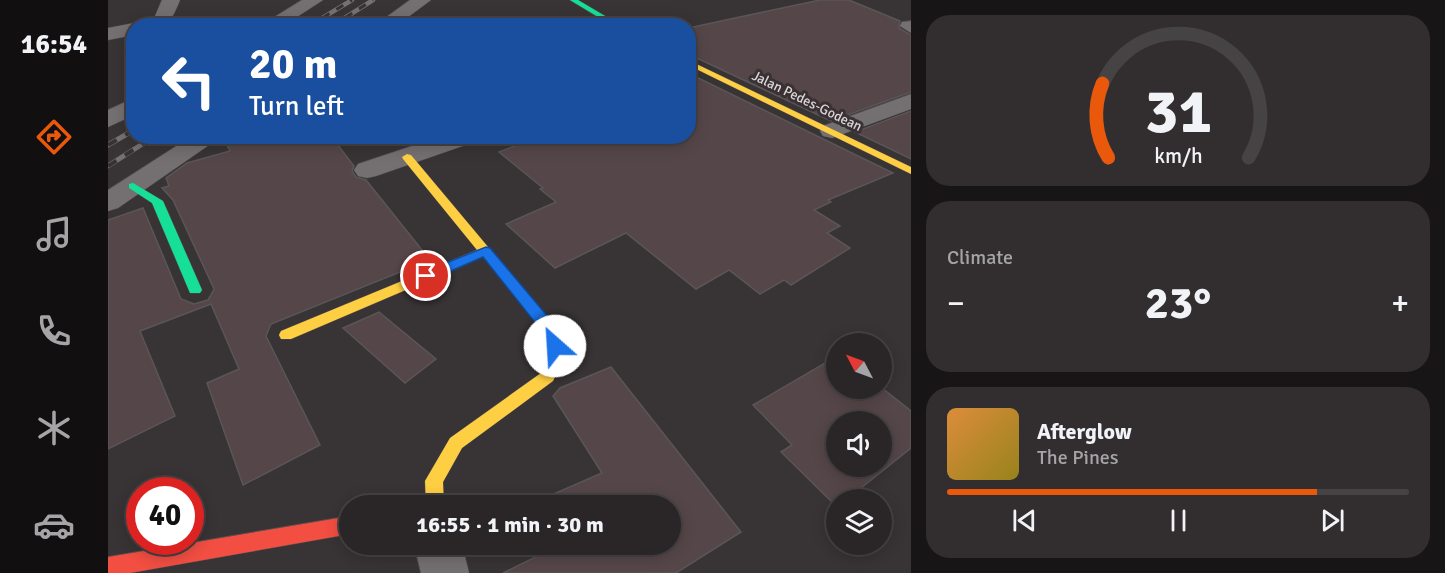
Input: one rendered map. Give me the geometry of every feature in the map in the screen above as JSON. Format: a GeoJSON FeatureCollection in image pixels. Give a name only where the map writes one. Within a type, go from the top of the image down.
{"type":"FeatureCollection","features":[{"type":"Feature","properties":{"kind":"street"},"geometry":{"type":"LineString","coordinates":[[162,18],[171,0]]}},
{"type":"Feature","properties":{"kind":"street"},"geometry":{"type":"LineString","coordinates":[[283,18],[314,0]]}},
{"type":"Feature","properties":{"kind":"street"},"geometry":{"type":"LineString","coordinates":[[395,18],[422,0]]}},
{"type":"Feature","properties":{"kind":"street"},"geometry":{"type":"LineString","coordinates":[[573,0],[605,18]]}},
{"type":"Feature","properties":{"kind":"street"},"geometry":{"type":"LineString","coordinates":[[108,34],[126,31]]}},
{"type":"Feature","properties":{"kind":"street","name":"Jalan Pedes-Godean"},"geometry":{"type":"LineString","coordinates":[[696,66],[911,171]]}},
{"type":"Feature","properties":{"kind":"street"},"geometry":{"type":"LineString","coordinates":[[832,131],[911,101]]}},
{"type":"Feature","properties":{"kind":"street"},"geometry":{"type":"LineString","coordinates":[[108,120],[126,110]]}},
{"type":"Feature","properties":{"kind":"street"},"geometry":{"type":"LineString","coordinates":[[108,202],[198,144]]}},
{"type":"Feature","properties":{"kind":"street"},"geometry":{"type":"LineString","coordinates":[[367,170],[445,144]]}},
{"type":"Feature","properties":{"kind":"street"},"geometry":{"type":"LineString","coordinates":[[407,157],[554,334],[556,358],[547,377],[456,443],[434,481],[435,495]]}},
{"type":"Feature","properties":{"kind":"street"},"geometry":{"type":"LineString","coordinates":[[133,186],[157,201],[195,291]]}},
{"type":"Feature","properties":{"kind":"street"},"geometry":{"type":"LineString","coordinates":[[286,335],[486,251]]}},
{"type":"Feature","properties":{"kind":"street"},"geometry":{"type":"LineString","coordinates":[[108,567],[339,527]]}},
{"type":"Feature","properties":{"kind":"street"},"geometry":{"type":"LineString","coordinates":[[441,555],[445,573]]}},
{"type":"Feature","properties":{"kind":"building"},"geometry":{"type":"Polygon","coordinates":[[[820,0],[849,0],[900,21],[899,28],[911,35],[911,92],[831,121],[696,58],[696,26],[820,0]]]}},
{"type":"Feature","properties":{"kind":"building"},"geometry":{"type":"Polygon","coordinates":[[[696,77],[893,173],[828,200],[831,202],[814,210],[840,226],[827,233],[850,248],[791,285],[784,280],[760,294],[729,270],[696,289],[626,233],[555,268],[506,224],[556,202],[540,189],[543,188],[499,152],[520,144],[696,144],[696,77]]]}},
{"type":"Feature","properties":{"kind":"building"},"geometry":{"type":"Polygon","coordinates":[[[911,111],[911,159],[855,132],[911,111]]]}},
{"type":"Feature","properties":{"kind":"building"},"geometry":{"type":"Polygon","coordinates":[[[337,144],[354,166],[352,171],[356,177],[366,180],[430,260],[271,324],[266,336],[320,445],[243,485],[207,383],[239,369],[211,304],[140,331],[175,416],[108,449],[108,220],[143,208],[181,299],[194,304],[208,300],[214,289],[173,200],[162,188],[169,186],[166,178],[187,163],[230,151],[227,145],[337,144]]]}},
{"type":"Feature","properties":{"kind":"building"},"geometry":{"type":"Polygon","coordinates":[[[379,312],[436,359],[405,383],[343,328],[379,312]]]}},
{"type":"Feature","properties":{"kind":"building"},"geometry":{"type":"Polygon","coordinates":[[[826,362],[826,399],[892,399],[892,396],[911,411],[911,448],[892,463],[892,411],[826,411],[826,477],[875,477],[860,489],[826,489],[826,496],[781,452],[792,445],[753,405],[826,362]]]}},
{"type":"Feature","properties":{"kind":"building"},"geometry":{"type":"Polygon","coordinates":[[[611,367],[741,532],[676,573],[503,573],[540,555],[681,555],[681,495],[551,495],[602,473],[553,396],[560,388],[611,367]]]}},
{"type":"Feature","properties":{"kind":"railway"},"geometry":{"type":"LineString","coordinates":[[322,18],[352,0]]}},
{"type":"Feature","properties":{"kind":"railway"},"geometry":{"type":"LineString","coordinates":[[345,18],[373,0]]}},
{"type":"Feature","properties":{"kind":"railway"},"geometry":{"type":"LineString","coordinates":[[108,145],[126,135]]}},
{"type":"Feature","properties":{"kind":"railway"},"geometry":{"type":"LineString","coordinates":[[108,166],[142,144]]}},
{"type":"Feature","properties":{"kind":"traffic: fast"},"geometry":{"type":"LineString","coordinates":[[573,0],[605,18]]}},
{"type":"Feature","properties":{"kind":"traffic: fast"},"geometry":{"type":"LineString","coordinates":[[133,186],[157,201],[195,290]]}},
{"type":"Feature","properties":{"kind":"traffic: slow"},"geometry":{"type":"LineString","coordinates":[[696,66],[911,171]]}},
{"type":"Feature","properties":{"kind":"traffic: slow"},"geometry":{"type":"LineString","coordinates":[[407,157],[554,334],[556,358],[547,377],[456,443],[434,481],[435,495]]}},
{"type":"Feature","properties":{"kind":"traffic: slow"},"geometry":{"type":"LineString","coordinates":[[286,335],[486,251]]}},
{"type":"Feature","properties":{"kind":"traffic: jam"},"geometry":{"type":"LineString","coordinates":[[108,567],[339,527]]}},
{"type":"Feature","properties":{"kind":"route"},"geometry":{"type":"LineString","coordinates":[[426,276],[486,251],[554,334],[555,346]]}}]}
